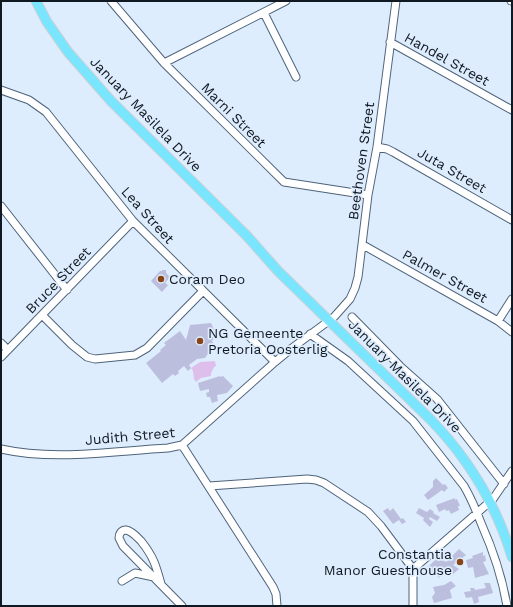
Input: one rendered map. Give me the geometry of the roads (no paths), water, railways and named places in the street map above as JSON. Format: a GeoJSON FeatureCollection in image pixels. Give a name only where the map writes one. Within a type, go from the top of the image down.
{"type":"FeatureCollection","features":[{"type":"Feature","properties":{"kind":"main road","name":"January Masilela Drive"},"geometry":{"type":"LineString","coordinates":[[36,1],[54,33],[90,78],[111,101],[247,236],[282,267],[332,319],[389,371],[457,442],[479,473],[492,500],[512,557]]}},
{"type":"Feature","properties":{"kind":"main road","name":"January Masilela Drive"},"geometry":{"type":"LineString","coordinates":[[492,500],[503,517],[512,543]]}},
{"type":"Feature","properties":{"kind":"street","name":"Marni Street"},"geometry":{"type":"LineString","coordinates":[[111,1],[164,64],[284,182],[368,195]]}},
{"type":"Feature","properties":{"kind":"street"},"geometry":{"type":"LineString","coordinates":[[164,64],[286,1]]}},
{"type":"Feature","properties":{"kind":"street","name":"Beethoven Street"},"geometry":{"type":"LineString","coordinates":[[332,319],[347,303],[356,288],[363,245],[368,195],[378,147],[396,1]]}},
{"type":"Feature","properties":{"kind":"street"},"geometry":{"type":"LineString","coordinates":[[264,13],[296,77]]}},
{"type":"Feature","properties":{"kind":"street","name":"Handel Street"},"geometry":{"type":"LineString","coordinates":[[390,42],[512,110]]}},
{"type":"Feature","properties":{"kind":"street","name":"Lea Street"},"geometry":{"type":"LineString","coordinates":[[1,90],[29,100],[46,112],[133,221],[275,362]]}},
{"type":"Feature","properties":{"kind":"street","name":"Juta Street"},"geometry":{"type":"LineString","coordinates":[[378,147],[393,152],[512,220]]}},
{"type":"Feature","properties":{"kind":"street"},"geometry":{"type":"LineString","coordinates":[[1,206],[67,290]]}},
{"type":"Feature","properties":{"kind":"street","name":"Bruce Street"},"geometry":{"type":"LineString","coordinates":[[1,357],[133,221]]}},
{"type":"Feature","properties":{"kind":"street","name":"Palmer Street"},"geometry":{"type":"LineString","coordinates":[[363,245],[498,321],[512,332]]}},
{"type":"Feature","properties":{"kind":"street"},"geometry":{"type":"LineString","coordinates":[[42,315],[72,345],[87,357],[95,359],[135,355],[147,348],[203,291]]}},
{"type":"Feature","properties":{"kind":"street"},"geometry":{"type":"LineString","coordinates":[[498,321],[512,298]]}},
{"type":"Feature","properties":{"kind":"street"},"geometry":{"type":"LineString","coordinates":[[352,317],[400,366],[437,399],[504,484]]}},
{"type":"Feature","properties":{"kind":"street","name":"Judith Street"},"geometry":{"type":"LineString","coordinates":[[1,449],[60,455],[168,448],[182,445],[275,362],[310,334],[332,319]]}},
{"type":"Feature","properties":{"kind":"street"},"geometry":{"type":"LineString","coordinates":[[310,334],[348,361],[413,421],[464,486],[477,513],[499,568],[507,606]]}},
{"type":"Feature","properties":{"kind":"street"},"geometry":{"type":"LineString","coordinates":[[1,343],[8,350]]}},
{"type":"Feature","properties":{"kind":"street"},"geometry":{"type":"LineString","coordinates":[[182,445],[273,587],[276,594],[277,606]]}},
{"type":"Feature","properties":{"kind":"street"},"geometry":{"type":"LineString","coordinates":[[413,570],[492,500],[512,471]]}},
{"type":"Feature","properties":{"kind":"street"},"geometry":{"type":"LineString","coordinates":[[209,486],[302,479],[314,479],[321,482],[371,514],[381,526],[413,570],[414,606]]}},
{"type":"Feature","properties":{"kind":"street"},"geometry":{"type":"LineString","coordinates":[[161,584],[153,558],[149,551],[132,532],[126,530],[122,531],[119,536],[121,543],[182,606]]}},
{"type":"Feature","properties":{"kind":"street"},"geometry":{"type":"LineString","coordinates":[[122,581],[135,573],[154,577]]}},
{"type":"Feature","properties":{"kind":"place","name":"Coram Deo"},"geometry":{"type":"Point","coordinates":[161,279]}},
{"type":"Feature","properties":{"kind":"place","name":"NG Gemeente Pretoria Oosterlig"},"geometry":{"type":"Point","coordinates":[200,341]}},
{"type":"Feature","properties":{"kind":"place","name":"Constantia Manor Guesthouse"},"geometry":{"type":"Point","coordinates":[460,562]}}]}
